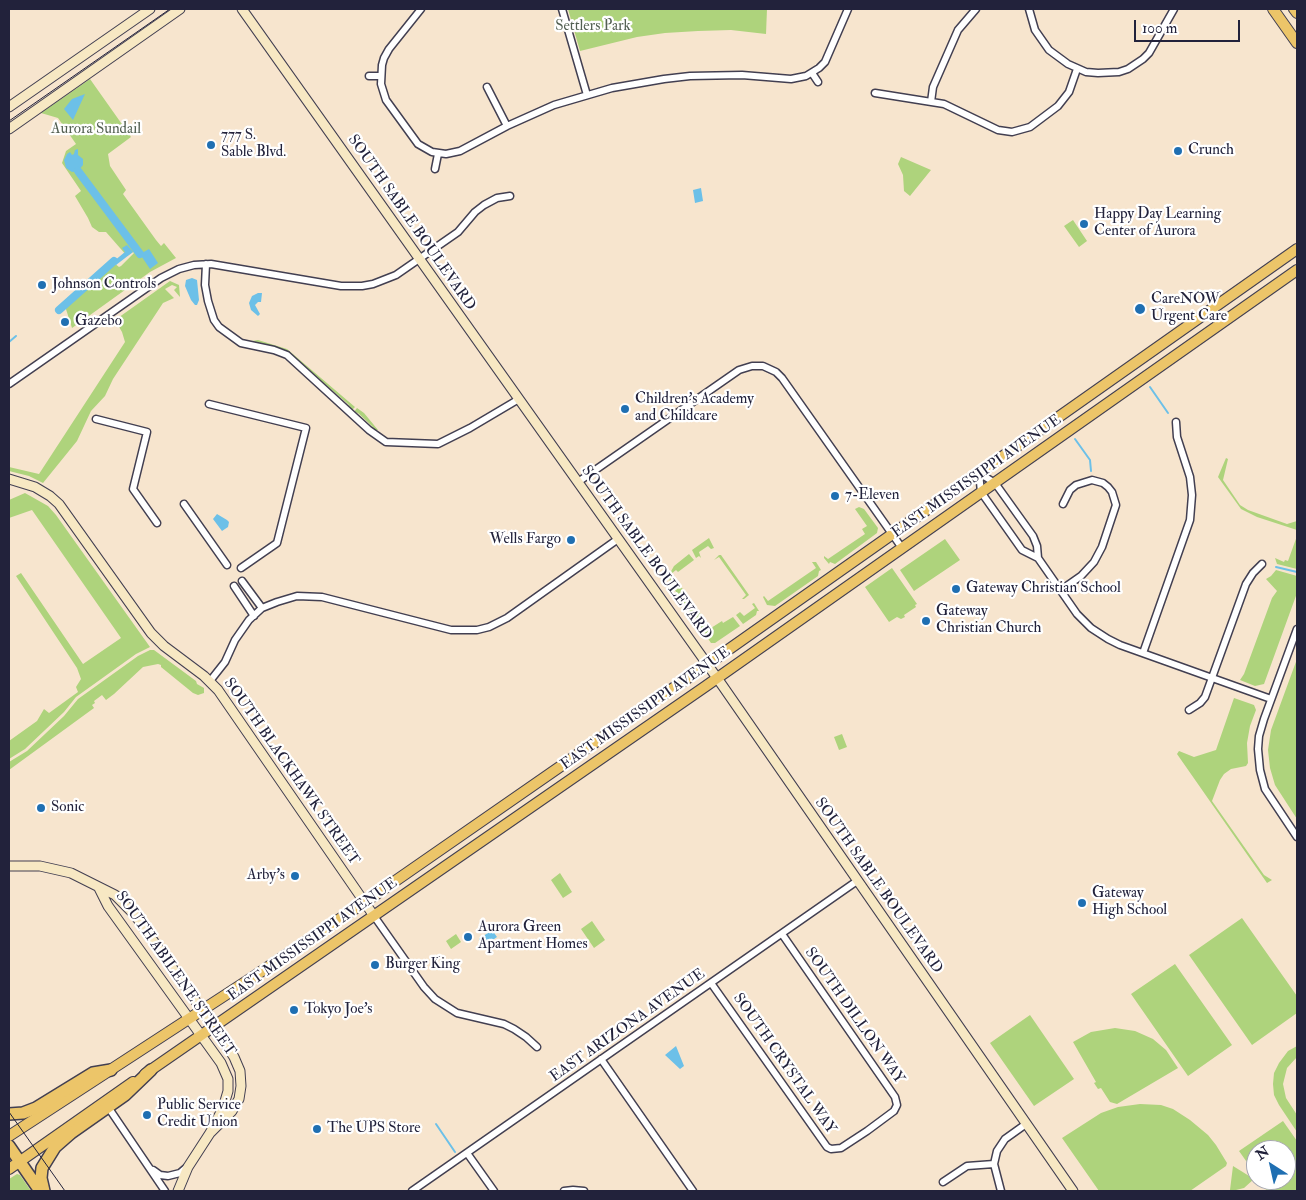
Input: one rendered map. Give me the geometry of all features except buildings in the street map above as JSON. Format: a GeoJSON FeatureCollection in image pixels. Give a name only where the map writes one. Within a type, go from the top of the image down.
{"type":"FeatureCollection","features":[{"type":"Feature","properties":{"kind":"highway"},"geometry":{"type":"LineString","coordinates":[[9,1114],[23,1113],[36,1108],[94,1073],[110,1070]]}},
{"type":"Feature","properties":{"kind":"highway"},"geometry":{"type":"LineString","coordinates":[[44,1191],[41,1178],[42,1168],[52,1152],[71,1133],[129,1092],[151,1070]]}},
{"type":"Feature","properties":{"kind":"highway"},"geometry":{"type":"LineString","coordinates":[[9,1146],[40,1191]]}},
{"type":"Feature","properties":{"kind":"main road"},"geometry":{"type":"LineString","coordinates":[[1273,9],[1296,40]]}},
{"type":"Feature","properties":{"kind":"main road"},"geometry":{"type":"LineString","coordinates":[[1294,9],[1297,13]]}},
{"type":"Feature","properties":{"kind":"main road","name":"EAST MISSISSIPPI AVENUE"},"geometry":{"type":"LineString","coordinates":[[9,1136],[365,902],[708,664],[1297,249]]}},
{"type":"Feature","properties":{"kind":"main road","name":"EAST MISSISSIPPI AVENUE"},"geometry":{"type":"LineString","coordinates":[[9,1169],[718,678],[1297,270]]}},
{"type":"Feature","properties":{"kind":"street"},"geometry":{"type":"LineString","coordinates":[[9,107],[150,9]]}},
{"type":"Feature","properties":{"kind":"street"},"geometry":{"type":"LineString","coordinates":[[9,129],[180,9]]}},
{"type":"Feature","properties":{"kind":"street","name":"SOUTH SABLE BOULEVARD"},"geometry":{"type":"LineString","coordinates":[[242,9],[718,678],[1074,1191]]}},
{"type":"Feature","properties":{"kind":"street"},"geometry":{"type":"LineString","coordinates":[[421,9],[389,49],[382,65],[381,84],[386,100],[412,137],[424,149],[438,154],[460,151],[507,126],[554,105],[587,94],[638,82],[690,76],[742,75],[792,79],[812,73],[819,68],[829,55],[848,9]]}},
{"type":"Feature","properties":{"kind":"street"},"geometry":{"type":"LineString","coordinates":[[562,9],[587,94]]}},
{"type":"Feature","properties":{"kind":"street"},"geometry":{"type":"LineString","coordinates":[[931,102],[933,87],[958,30],[976,9]]}},
{"type":"Feature","properties":{"kind":"street"},"geometry":{"type":"LineString","coordinates":[[1028,9],[1035,30],[1045,45],[1058,58],[1077,69],[1098,74],[1110,74],[1136,65],[1150,53],[1174,9]]}},
{"type":"Feature","properties":{"kind":"street"},"geometry":{"type":"LineString","coordinates":[[876,93],[944,104],[998,130],[1005,132],[1021,131],[1030,127],[1058,106],[1069,92],[1077,69]]}},
{"type":"Feature","properties":{"kind":"street"},"geometry":{"type":"LineString","coordinates":[[812,73],[818,82]]}},
{"type":"Feature","properties":{"kind":"street"},"geometry":{"type":"LineString","coordinates":[[369,76],[381,76]]}},
{"type":"Feature","properties":{"kind":"street"},"geometry":{"type":"LineString","coordinates":[[487,86],[507,126]]}},
{"type":"Feature","properties":{"kind":"street"},"geometry":{"type":"LineString","coordinates":[[435,169],[438,154]]}},
{"type":"Feature","properties":{"kind":"street"},"geometry":{"type":"LineString","coordinates":[[9,384],[165,275],[185,267],[206,264],[354,287],[374,284],[386,280],[420,259],[458,232],[475,212],[484,205],[498,198],[510,196]]}},
{"type":"Feature","properties":{"kind":"street"},"geometry":{"type":"LineString","coordinates":[[206,264],[205,285],[208,301],[218,327],[241,344],[274,350],[287,356],[369,430],[386,442],[438,444],[470,428],[519,398]]}},
{"type":"Feature","properties":{"kind":"street"},"geometry":{"type":"LineString","coordinates":[[578,482],[734,374],[752,366],[766,367],[776,372],[782,378],[902,548]]}},
{"type":"Feature","properties":{"kind":"street"},"geometry":{"type":"LineString","coordinates":[[209,404],[306,428],[277,543],[241,568]]}},
{"type":"Feature","properties":{"kind":"street"},"geometry":{"type":"LineString","coordinates":[[96,419],[147,432],[133,489],[157,523]]}},
{"type":"Feature","properties":{"kind":"street"},"geometry":{"type":"LineString","coordinates":[[1143,653],[1190,520],[1191,487],[1188,468],[1177,437],[1176,422]]}},
{"type":"Feature","properties":{"kind":"street"},"geometry":{"type":"LineString","coordinates":[[980,472],[995,483],[1033,536],[1037,546],[1038,558]]}},
{"type":"Feature","properties":{"kind":"street"},"geometry":{"type":"LineString","coordinates":[[980,472],[981,492],[1022,550],[1038,558],[1077,614],[1091,628],[1108,639],[1143,653],[1271,699]]}},
{"type":"Feature","properties":{"kind":"street","name":"SOUTH BLACKHAWK STREET"},"geometry":{"type":"LineString","coordinates":[[9,479],[35,487],[59,504],[151,633],[164,646],[210,681],[434,999],[457,1013],[504,1024],[524,1035],[537,1047]]}},
{"type":"Feature","properties":{"kind":"street"},"geometry":{"type":"LineString","coordinates":[[1061,590],[1081,576],[1094,562],[1102,547],[1116,505],[1112,492],[1108,487],[1103,483],[1092,480],[1076,485],[1070,490],[1063,504]]}},
{"type":"Feature","properties":{"kind":"street"},"geometry":{"type":"LineString","coordinates":[[184,504],[227,565]]}},
{"type":"Feature","properties":{"kind":"street"},"geometry":{"type":"LineString","coordinates":[[210,681],[225,662],[241,630],[254,616],[262,608],[289,598],[322,597],[452,630],[477,630],[489,627],[507,618],[618,539]]}},
{"type":"Feature","properties":{"kind":"street"},"geometry":{"type":"LineString","coordinates":[[1189,710],[1204,699],[1246,584],[1262,564]]}},
{"type":"Feature","properties":{"kind":"street"},"geometry":{"type":"LineString","coordinates":[[242,581],[262,608]]}},
{"type":"Feature","properties":{"kind":"street"},"geometry":{"type":"LineString","coordinates":[[234,586],[254,616]]}},
{"type":"Feature","properties":{"kind":"street"},"geometry":{"type":"LineString","coordinates":[[1297,629],[1259,736],[1258,752],[1260,770],[1267,793],[1297,837]]}},
{"type":"Feature","properties":{"kind":"street","name":"SOUTH ABILENE STREET"},"geometry":{"type":"LineString","coordinates":[[9,866],[29,865],[79,876],[115,895],[130,908],[214,1027],[236,1062],[241,1078],[242,1090],[240,1099],[235,1107],[210,1133]]}},
{"type":"Feature","properties":{"kind":"street","name":"EAST ARIZONA AVENUE"},"geometry":{"type":"LineString","coordinates":[[412,1191],[858,881]]}},
{"type":"Feature","properties":{"kind":"street","name":"SOUTH ABILENE STREET"},"geometry":{"type":"LineString","coordinates":[[99,888],[108,906],[224,1068],[228,1082],[225,1102],[210,1133],[188,1167],[178,1191]]}},
{"type":"Feature","properties":{"kind":"street","name":"SOUTH DILLON WAY"},"geometry":{"type":"LineString","coordinates":[[782,934],[895,1097],[897,1105],[894,1111],[867,1131]]}},
{"type":"Feature","properties":{"kind":"street","name":"SOUTH CRYSTAL WAY"},"geometry":{"type":"LineString","coordinates":[[711,983],[827,1147],[831,1149],[841,1148],[867,1131]]}},
{"type":"Feature","properties":{"kind":"street"},"geometry":{"type":"LineString","coordinates":[[601,1059],[693,1191]]}},
{"type":"Feature","properties":{"kind":"street"},"geometry":{"type":"LineString","coordinates":[[108,1107],[165,1191]]}},
{"type":"Feature","properties":{"kind":"street"},"geometry":{"type":"LineString","coordinates":[[1001,1191],[994,1164],[997,1151],[1001,1144],[1026,1124]]}},
{"type":"Feature","properties":{"kind":"street"},"geometry":{"type":"LineString","coordinates":[[467,1153],[494,1191]]}},
{"type":"Feature","properties":{"kind":"street"},"geometry":{"type":"LineString","coordinates":[[943,1182],[967,1166],[994,1164]]}},
{"type":"Feature","properties":{"kind":"street"},"geometry":{"type":"LineString","coordinates":[[150,1167],[159,1174],[168,1176],[180,1173],[188,1167]]}},
{"type":"Feature","properties":{"kind":"street"},"geometry":{"type":"LineString","coordinates":[[564,1191],[584,1191]]}},
{"type":"Feature","properties":{"kind":"green space","name":"Settlers Park"},"geometry":{"type":"Polygon","coordinates":[[[568,9],[767,9],[766,34],[731,30],[665,33],[637,37],[580,51],[568,9]]]}},
{"type":"Feature","properties":{"kind":"green space","name":"Aurora Sundail"},"geometry":{"type":"Polygon","coordinates":[[[90,79],[131,137],[108,154],[110,166],[126,190],[123,194],[156,240],[161,246],[164,243],[176,258],[150,272],[72,328],[65,306],[114,263],[119,267],[121,266],[134,253],[127,256],[106,232],[99,232],[92,227],[75,196],[81,191],[62,163],[66,151],[76,144],[58,118],[41,113],[90,79]]]}},
{"type":"Feature","properties":{"kind":"green space"},"geometry":{"type":"Polygon","coordinates":[[[901,157],[931,170],[910,196],[904,191],[903,175],[898,164],[901,157]]]}},
{"type":"Feature","properties":{"kind":"green space"},"geometry":{"type":"Polygon","coordinates":[[[1073,220],[1087,241],[1079,247],[1064,226],[1073,220]]]}},
{"type":"Feature","properties":{"kind":"green space"},"geometry":{"type":"Polygon","coordinates":[[[170,281],[179,285],[180,297],[174,290],[177,287],[172,285],[165,289],[174,298],[163,303],[113,379],[105,396],[91,411],[77,441],[43,483],[29,476],[9,471],[9,467],[39,474],[125,342],[115,320],[170,281]]]}},
{"type":"Feature","properties":{"kind":"green space"},"geometry":{"type":"Polygon","coordinates":[[[258,340],[287,349],[355,407],[352,410],[348,404],[288,352],[252,341],[258,340]]]}},
{"type":"Feature","properties":{"kind":"green space"},"geometry":{"type":"Polygon","coordinates":[[[357,408],[364,413],[378,430],[374,430],[358,413],[354,412],[357,408]]]}},
{"type":"Feature","properties":{"kind":"green space"},"geometry":{"type":"Polygon","coordinates":[[[1226,458],[1228,459],[1223,480],[1240,505],[1248,510],[1287,524],[1297,521],[1297,530],[1257,517],[1241,509],[1218,477],[1226,458]]]}},
{"type":"Feature","properties":{"kind":"green space"},"geometry":{"type":"Polygon","coordinates":[[[25,493],[48,506],[56,515],[150,647],[136,654],[76,697],[64,712],[25,749],[9,759],[9,741],[37,721],[44,709],[49,713],[78,692],[76,687],[81,679],[77,668],[16,576],[21,573],[83,664],[121,638],[32,510],[9,518],[9,500],[25,493]]]}},
{"type":"Feature","properties":{"kind":"green space"},"geometry":{"type":"Polygon","coordinates":[[[859,507],[864,509],[878,528],[877,533],[835,564],[830,562],[829,564],[824,556],[828,559],[865,534],[862,529],[867,526],[855,509],[859,507]]]}},
{"type":"Feature","properties":{"kind":"green space"},"geometry":{"type":"Polygon","coordinates":[[[1297,536],[1297,569],[1277,564],[1275,558],[1284,562],[1285,560],[1288,561],[1297,536]]]}},
{"type":"Feature","properties":{"kind":"green space"},"geometry":{"type":"Polygon","coordinates":[[[709,538],[714,548],[711,549],[708,546],[699,552],[701,558],[699,556],[696,558],[692,550],[709,538]]]}},
{"type":"Feature","properties":{"kind":"green space"},"geometry":{"type":"Polygon","coordinates":[[[945,539],[960,560],[914,591],[900,570],[945,539]]]}},
{"type":"Feature","properties":{"kind":"green space"},"geometry":{"type":"Polygon","coordinates":[[[689,554],[694,560],[678,572],[676,570],[671,574],[671,581],[682,588],[711,628],[733,617],[740,626],[715,643],[711,643],[670,583],[669,575],[674,566],[689,554]]]}},
{"type":"Feature","properties":{"kind":"green space"},"geometry":{"type":"Polygon","coordinates":[[[721,555],[749,595],[744,599],[742,599],[746,595],[719,557],[714,560],[721,555]]]}},
{"type":"Feature","properties":{"kind":"green space"},"geometry":{"type":"Polygon","coordinates":[[[812,562],[816,562],[821,570],[818,576],[775,606],[767,605],[764,596],[768,601],[816,568],[812,562]]]}},
{"type":"Feature","properties":{"kind":"green space"},"geometry":{"type":"Polygon","coordinates":[[[892,568],[917,604],[915,605],[916,607],[904,615],[905,617],[901,619],[897,617],[889,622],[865,587],[892,568]]]}},
{"type":"Feature","properties":{"kind":"green space"},"geometry":{"type":"Polygon","coordinates":[[[1276,570],[1297,576],[1297,593],[1264,684],[1255,686],[1240,680],[1244,674],[1272,598],[1277,591],[1266,579],[1276,570]]]}},
{"type":"Feature","properties":{"kind":"green space"},"geometry":{"type":"Polygon","coordinates":[[[754,603],[759,611],[743,624],[736,615],[740,612],[744,616],[755,608],[752,604],[754,603]]]}},
{"type":"Feature","properties":{"kind":"green space"},"geometry":{"type":"Polygon","coordinates":[[[154,650],[196,681],[197,684],[204,688],[204,693],[198,695],[193,693],[161,667],[161,665],[143,667],[114,694],[106,700],[102,695],[94,701],[95,703],[92,705],[94,708],[9,770],[9,762],[27,751],[64,716],[78,699],[138,656],[154,650]]]}},
{"type":"Feature","properties":{"kind":"green space"},"geometry":{"type":"Polygon","coordinates":[[[1297,659],[1297,819],[1275,785],[1270,768],[1268,750],[1271,730],[1297,659]]]}},
{"type":"Feature","properties":{"kind":"green space"},"geometry":{"type":"Polygon","coordinates":[[[1234,698],[1254,705],[1256,710],[1250,726],[1247,743],[1248,763],[1246,766],[1231,769],[1224,774],[1212,801],[1264,875],[1272,880],[1267,883],[1177,754],[1179,751],[1194,757],[1216,750],[1234,698]]]}},
{"type":"Feature","properties":{"kind":"green space"},"geometry":{"type":"Polygon","coordinates":[[[842,734],[847,747],[839,750],[834,737],[842,734]]]}},
{"type":"Feature","properties":{"kind":"green space"},"geometry":{"type":"Polygon","coordinates":[[[560,873],[572,892],[563,898],[551,880],[560,873]]]}},
{"type":"Feature","properties":{"kind":"green space"},"geometry":{"type":"Polygon","coordinates":[[[1242,918],[1297,996],[1297,1013],[1252,1045],[1189,955],[1242,918]]]}},
{"type":"Feature","properties":{"kind":"green space"},"geometry":{"type":"Polygon","coordinates":[[[592,921],[605,940],[594,948],[581,929],[592,921]]]}},
{"type":"Feature","properties":{"kind":"green space"},"geometry":{"type":"Polygon","coordinates":[[[456,934],[461,942],[451,949],[446,941],[456,934]]]}},
{"type":"Feature","properties":{"kind":"green space"},"geometry":{"type":"Polygon","coordinates":[[[1175,964],[1232,1045],[1188,1076],[1131,994],[1175,964]]]}},
{"type":"Feature","properties":{"kind":"green space"},"geometry":{"type":"Polygon","coordinates":[[[1030,1015],[1074,1079],[1034,1106],[990,1043],[1030,1015]]]}},
{"type":"Feature","properties":{"kind":"green space"},"geometry":{"type":"Polygon","coordinates":[[[1115,1028],[1135,1031],[1153,1039],[1166,1050],[1178,1068],[1117,1104],[1110,1102],[1101,1088],[1098,1089],[1094,1083],[1096,1082],[1073,1042],[1091,1032],[1115,1028]]]}},
{"type":"Feature","properties":{"kind":"green space"},"geometry":{"type":"Polygon","coordinates":[[[1297,1046],[1297,1057],[1287,1068],[1283,1084],[1286,1098],[1297,1115],[1297,1132],[1274,1095],[1273,1084],[1274,1073],[1279,1063],[1288,1051],[1297,1046]]]}},
{"type":"Feature","properties":{"kind":"green space"},"geometry":{"type":"Polygon","coordinates":[[[1140,1104],[1161,1105],[1173,1109],[1190,1120],[1208,1135],[1216,1145],[1227,1163],[1226,1166],[1190,1191],[1099,1191],[1062,1138],[1101,1113],[1118,1107],[1140,1104]]]}},
{"type":"Feature","properties":{"kind":"green space"},"geometry":{"type":"Polygon","coordinates":[[[1283,1121],[1297,1141],[1297,1191],[1266,1190],[1296,1190],[1296,1140],[1255,1140],[1283,1121]]]}},
{"type":"Feature","properties":{"kind":"green space"},"geometry":{"type":"Polygon","coordinates":[[[1246,1146],[1246,1161],[1239,1151],[1246,1146]]]}},
{"type":"Feature","properties":{"kind":"green space"},"geometry":{"type":"Polygon","coordinates":[[[1233,1166],[1246,1174],[1246,1186],[1230,1190],[1233,1166]]]}},
{"type":"Feature","properties":{"kind":"green space"},"geometry":{"type":"Polygon","coordinates":[[[17,1174],[20,1175],[31,1191],[9,1191],[9,1179],[17,1174]]]}},
{"type":"Feature","properties":{"kind":"water"},"geometry":{"type":"Polygon","coordinates":[[[85,94],[73,120],[64,109],[72,99],[85,94]]]}},
{"type":"Feature","properties":{"kind":"water"},"geometry":{"type":"Polygon","coordinates":[[[78,149],[78,155],[83,159],[83,165],[78,171],[72,172],[66,168],[64,160],[67,154],[70,152],[72,155],[78,149]]]}},
{"type":"Feature","properties":{"kind":"water"},"geometry":{"type":"Polygon","coordinates":[[[701,188],[703,201],[695,203],[693,190],[701,188]]]}},
{"type":"Feature","properties":{"kind":"water"},"geometry":{"type":"Polygon","coordinates":[[[127,245],[133,252],[116,265],[114,261],[125,252],[122,248],[127,245]]]}},
{"type":"Feature","properties":{"kind":"water"},"geometry":{"type":"Polygon","coordinates":[[[149,249],[158,263],[150,269],[140,254],[149,249]]]}},
{"type":"Feature","properties":{"kind":"water"},"geometry":{"type":"Polygon","coordinates":[[[192,278],[197,280],[199,300],[197,305],[191,300],[185,286],[186,280],[192,278]]]}},
{"type":"Feature","properties":{"kind":"water"},"geometry":{"type":"Polygon","coordinates":[[[262,293],[261,302],[255,305],[260,314],[258,316],[251,310],[249,303],[252,296],[262,293]]]}},
{"type":"Feature","properties":{"kind":"water"},"geometry":{"type":"Polygon","coordinates":[[[217,514],[229,522],[228,527],[222,531],[213,519],[217,514]]]}},
{"type":"Feature","properties":{"kind":"water"},"geometry":{"type":"Polygon","coordinates":[[[492,930],[497,937],[484,946],[479,939],[492,930]]]}},
{"type":"Feature","properties":{"kind":"water"},"geometry":{"type":"Polygon","coordinates":[[[676,1046],[684,1066],[680,1069],[665,1055],[676,1046]]]}},
{"type":"Feature","properties":{"kind":"waterway"},"geometry":{"type":"LineString","coordinates":[[78,171],[140,254]]}},
{"type":"Feature","properties":{"kind":"waterway"},"geometry":{"type":"LineString","coordinates":[[59,310],[114,261]]}},
{"type":"Feature","properties":{"kind":"waterway"},"geometry":{"type":"LineString","coordinates":[[9,342],[16,336]]}},
{"type":"Feature","properties":{"kind":"waterway"},"geometry":{"type":"LineString","coordinates":[[1150,387],[1168,413]]}},
{"type":"Feature","properties":{"kind":"waterway"},"geometry":{"type":"LineString","coordinates":[[1075,439],[1090,460],[1091,471]]}},
{"type":"Feature","properties":{"kind":"waterway"},"geometry":{"type":"LineString","coordinates":[[1276,567],[1297,572]]}},
{"type":"Feature","properties":{"kind":"waterway"},"geometry":{"type":"LineString","coordinates":[[436,1124],[455,1152]]}},
{"type":"Feature","properties":{"kind":"tram line"},"geometry":{"type":"LineString","coordinates":[[9,121],[170,9]]}},
{"type":"Feature","properties":{"kind":"tram line"},"geometry":{"type":"LineString","coordinates":[[9,1112],[65,1191]]}},
{"type":"Feature","properties":{"kind":"place","name":"777 S. Sable Blvd."},"geometry":{"type":"Point","coordinates":[211,145]}},
{"type":"Feature","properties":{"kind":"place","name":"Crunch"},"geometry":{"type":"Point","coordinates":[1178,151]}},
{"type":"Feature","properties":{"kind":"place","name":"Happy Day Learning Center of Aurora"},"geometry":{"type":"Point","coordinates":[1084,224]}},
{"type":"Feature","properties":{"kind":"place","name":"Johnson Controls"},"geometry":{"type":"Point","coordinates":[42,285]}},
{"type":"Feature","properties":{"kind":"place","name":"CareNOW Urgent Care"},"geometry":{"type":"Point","coordinates":[1140,309]}},
{"type":"Feature","properties":{"kind":"place","name":"Gazebo"},"geometry":{"type":"Point","coordinates":[65,322]}},
{"type":"Feature","properties":{"kind":"place","name":"Children's Academy and Childcare"},"geometry":{"type":"Point","coordinates":[625,409]}},
{"type":"Feature","properties":{"kind":"place","name":"7-Eleven"},"geometry":{"type":"Point","coordinates":[835,496]}},
{"type":"Feature","properties":{"kind":"place","name":"Wells Fargo"},"geometry":{"type":"Point","coordinates":[571,540]}},
{"type":"Feature","properties":{"kind":"place","name":"Gateway Christian School"},"geometry":{"type":"Point","coordinates":[956,589]}},
{"type":"Feature","properties":{"kind":"place","name":"Gateway Christian Church"},"geometry":{"type":"Point","coordinates":[926,621]}},
{"type":"Feature","properties":{"kind":"place","name":"Sonic"},"geometry":{"type":"Point","coordinates":[41,808]}},
{"type":"Feature","properties":{"kind":"place","name":"Arby's"},"geometry":{"type":"Point","coordinates":[295,876]}},
{"type":"Feature","properties":{"kind":"place","name":"Gateway High School"},"geometry":{"type":"Point","coordinates":[1082,903]}},
{"type":"Feature","properties":{"kind":"place","name":"Aurora Green Apartment Homes"},"geometry":{"type":"Point","coordinates":[468,937]}},
{"type":"Feature","properties":{"kind":"place","name":"Burger King"},"geometry":{"type":"Point","coordinates":[375,965]}},
{"type":"Feature","properties":{"kind":"place","name":"Tokyo Joe's"},"geometry":{"type":"Point","coordinates":[294,1010]}},
{"type":"Feature","properties":{"kind":"place","name":"Public Service Credit Union"},"geometry":{"type":"Point","coordinates":[147,1115]}},
{"type":"Feature","properties":{"kind":"place","name":"The UPS Store"},"geometry":{"type":"Point","coordinates":[317,1129]}}]}
